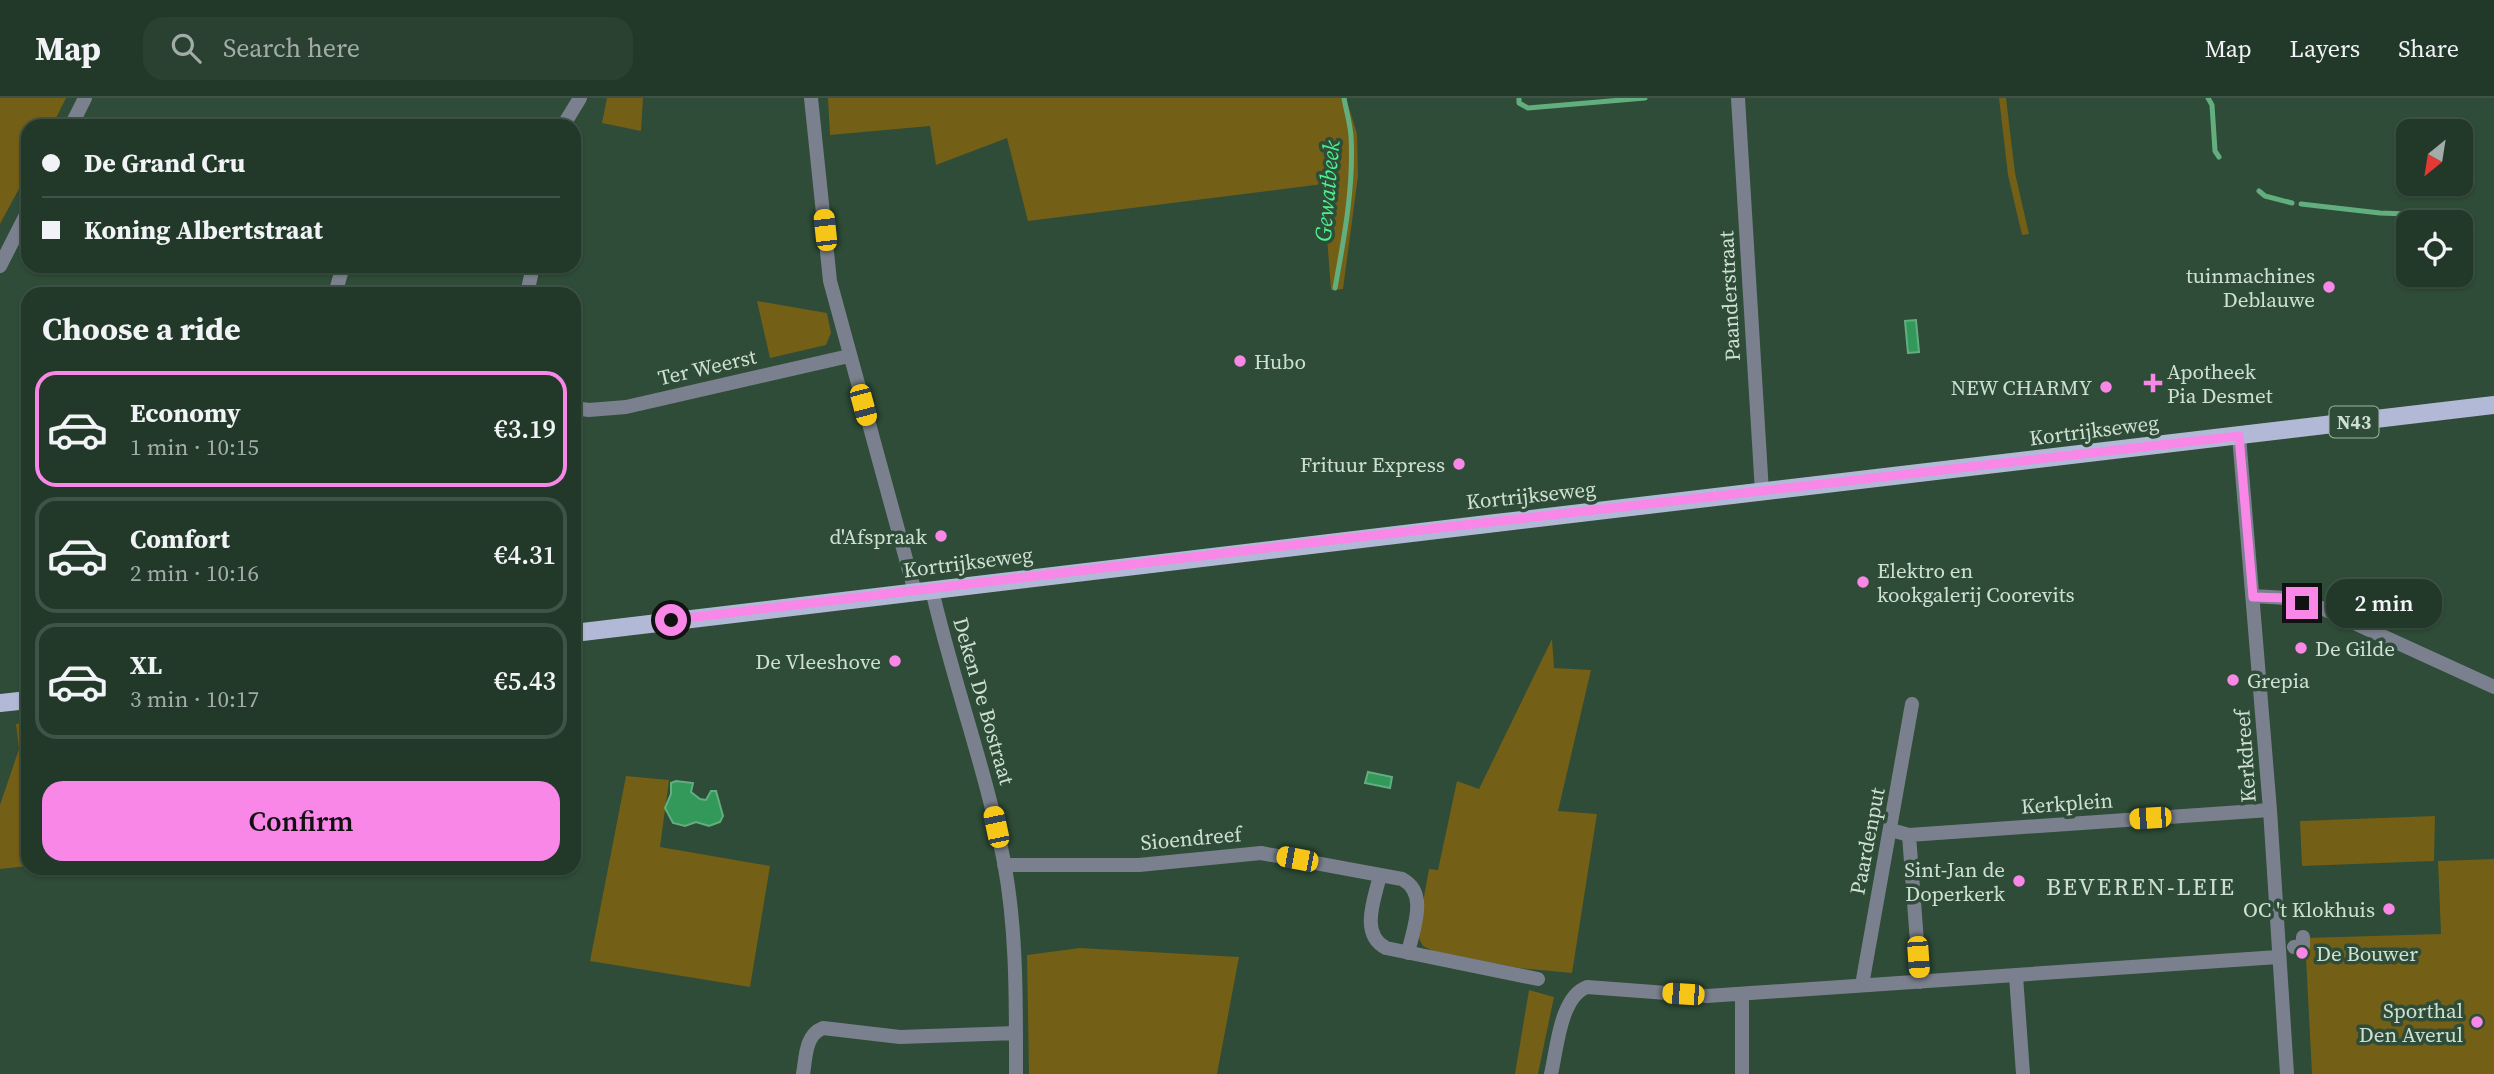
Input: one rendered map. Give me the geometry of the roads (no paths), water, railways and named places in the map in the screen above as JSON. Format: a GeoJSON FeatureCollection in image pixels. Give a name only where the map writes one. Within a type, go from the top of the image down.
{"type":"FeatureCollection","features":[{"type":"Feature","properties":{"kind":"main road","name":"Kortrijkseweg"},"geometry":{"type":"LineString","coordinates":[[581,632],[1346,539],[2494,405]]}},
{"type":"Feature","properties":{"kind":"main road"},"geometry":{"type":"LineString","coordinates":[[0,703],[21,701]]}},
{"type":"Feature","properties":{"kind":"street"},"geometry":{"type":"LineString","coordinates":[[74,119],[85,98]]}},
{"type":"Feature","properties":{"kind":"street"},"geometry":{"type":"LineString","coordinates":[[567,119],[580,98]]}},
{"type":"Feature","properties":{"kind":"street","name":"Deken De Bostraat"},"geometry":{"type":"LineString","coordinates":[[811,98],[830,281],[849,356],[992,808],[1004,865],[1015,954],[1016,1074]]}},
{"type":"Feature","properties":{"kind":"street","name":"Paanderstraat"},"geometry":{"type":"LineString","coordinates":[[1738,98],[1762,492]]}},
{"type":"Feature","properties":{"kind":"street"},"geometry":{"type":"LineString","coordinates":[[0,266],[21,225]]}},
{"type":"Feature","properties":{"kind":"street","name":"Ter Weerst"},"geometry":{"type":"LineString","coordinates":[[581,409],[626,407],[849,356]]}},
{"type":"Feature","properties":{"kind":"street","name":"Kerkdreef"},"geometry":{"type":"LineString","coordinates":[[2239,436],[2270,810],[2287,1074]]}},
{"type":"Feature","properties":{"kind":"street"},"geometry":{"type":"LineString","coordinates":[[2253,597],[2286,598],[2319,607],[2494,687]]}},
{"type":"Feature","properties":{"kind":"street","name":"Paardenput"},"geometry":{"type":"LineString","coordinates":[[1862,985],[1912,704]]}},
{"type":"Feature","properties":{"kind":"street","name":"Kerkplein"},"geometry":{"type":"LineString","coordinates":[[1891,830],[1909,835],[2270,810]]}},
{"type":"Feature","properties":{"kind":"street"},"geometry":{"type":"LineString","coordinates":[[1909,835],[1920,982]]}},
{"type":"Feature","properties":{"kind":"street","name":"Sioendreef"},"geometry":{"type":"LineString","coordinates":[[1004,865],[1139,865],[1261,853],[1380,874],[1406,881],[1417,893],[1418,904],[1409,953]]}},
{"type":"Feature","properties":{"kind":"street"},"geometry":{"type":"LineString","coordinates":[[1380,874],[1370,922],[1372,935],[1382,946],[1538,979]]}},
{"type":"Feature","properties":{"kind":"street"},"geometry":{"type":"LineString","coordinates":[[1551,1074],[1566,1010],[1574,995],[1587,987],[1707,996],[1742,995],[2278,957]]}},
{"type":"Feature","properties":{"kind":"street"},"geometry":{"type":"LineString","coordinates":[[2016,976],[2023,1074]]}},
{"type":"Feature","properties":{"kind":"street"},"geometry":{"type":"LineString","coordinates":[[1742,995],[1742,1074]]}},
{"type":"Feature","properties":{"kind":"street"},"geometry":{"type":"LineString","coordinates":[[803,1074],[810,1038],[823,1028],[893,1037],[1016,1033]]}},
{"type":"Feature","properties":{"kind":"waterway","name":"Gewatbeek"},"geometry":{"type":"LineString","coordinates":[[1335,288],[1350,193],[1352,155],[1344,98]]}},
{"type":"Feature","properties":{"kind":"waterway","name":"Gewatbeek"},"geometry":{"type":"LineString","coordinates":[[1519,98],[1519,103],[1528,108],[1645,98]]}},
{"type":"Feature","properties":{"kind":"waterway","name":"Gewatbeek"},"geometry":{"type":"LineString","coordinates":[[2208,98],[2212,105],[2215,151],[2219,157]]}},
{"type":"Feature","properties":{"kind":"waterway","name":"Gewatbeek"},"geometry":{"type":"LineString","coordinates":[[2259,191],[2265,196],[2292,203]]}},
{"type":"Feature","properties":{"kind":"waterway","name":"Gewatbeek"},"geometry":{"type":"LineString","coordinates":[[2301,204],[2396,214]]}},
{"type":"Feature","properties":{"kind":"place","name":"tuinmachines Deblauwe"},"geometry":{"type":"Point","coordinates":[2329,287]}},
{"type":"Feature","properties":{"kind":"place","name":"Hubo"},"geometry":{"type":"Point","coordinates":[1240,361]}},
{"type":"Feature","properties":{"kind":"place","name":"Apotheek Pia Desmet"},"geometry":{"type":"Point","coordinates":[2153,383]}},
{"type":"Feature","properties":{"kind":"place","name":"NEW CHARMY"},"geometry":{"type":"Point","coordinates":[2106,387]}},
{"type":"Feature","properties":{"kind":"place","name":"Frituur Express"},"geometry":{"type":"Point","coordinates":[1459,464]}},
{"type":"Feature","properties":{"kind":"place","name":"d'Afspraak"},"geometry":{"type":"Point","coordinates":[941,536]}},
{"type":"Feature","properties":{"kind":"place","name":"Elektro en kookgalerij Coorevits"},"geometry":{"type":"Point","coordinates":[1863,582]}},
{"type":"Feature","properties":{"kind":"place","name":"De Gilde"},"geometry":{"type":"Point","coordinates":[2301,648]}},
{"type":"Feature","properties":{"kind":"place","name":"De Vleeshove"},"geometry":{"type":"Point","coordinates":[895,661]}},
{"type":"Feature","properties":{"kind":"place","name":"Grepia"},"geometry":{"type":"Point","coordinates":[2233,680]}},
{"type":"Feature","properties":{"kind":"place","name":"Sint-Jan de Doperkerk"},"geometry":{"type":"Point","coordinates":[2019,881]}},
{"type":"Feature","properties":{"kind":"place","name":"OC 't Klokhuis"},"geometry":{"type":"Point","coordinates":[2389,909]}},
{"type":"Feature","properties":{"kind":"place","name":"De Bouwer"},"geometry":{"type":"Point","coordinates":[2302,953]}},
{"type":"Feature","properties":{"kind":"place","name":"Sporthal Den Averul"},"geometry":{"type":"Point","coordinates":[2477,1022]}},
{"type":"Feature","properties":{"kind":"district","name":"BEVEREN-LEIE"},"geometry":{"type":"Point","coordinates":[2141,886]}}]}
